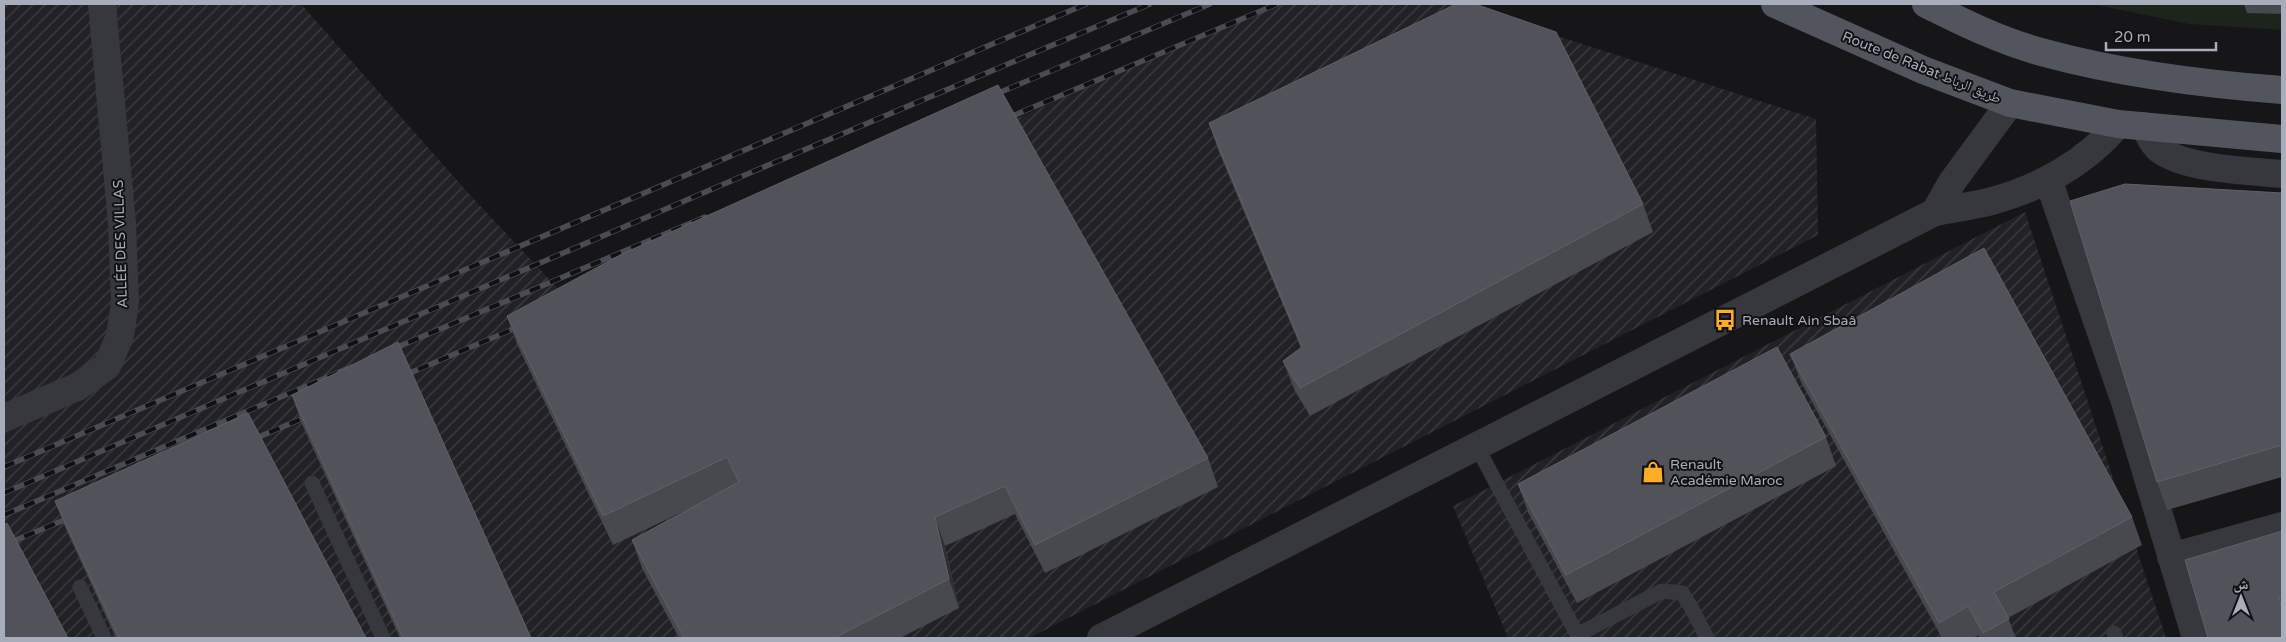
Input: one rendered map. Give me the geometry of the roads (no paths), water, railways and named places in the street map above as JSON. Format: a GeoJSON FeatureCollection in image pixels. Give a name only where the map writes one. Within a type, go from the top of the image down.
{"type":"FeatureCollection","features":[{"type":"Feature","properties":{"kind":"main road","name":"Route de Rabat طريق الرباط"},"geometry":{"type":"LineString","coordinates":[[1775,4],[1924,70],[2010,103],[2131,125],[2282,139]]}},
{"type":"Feature","properties":{"kind":"main road"},"geometry":{"type":"LineString","coordinates":[[1926,4],[2003,39],[2044,53],[2145,75],[2282,90]]}},
{"type":"Feature","properties":{"kind":"street","name":"ALLÉE DES VILLAS"},"geometry":{"type":"LineString","coordinates":[[4,418],[77,387],[107,366],[120,336],[125,302],[122,224],[102,4]]}},
{"type":"Feature","properties":{"kind":"street"},"geometry":{"type":"LineString","coordinates":[[1935,212],[1952,182],[2010,103]]}},
{"type":"Feature","properties":{"kind":"street"},"geometry":{"type":"LineString","coordinates":[[1101,638],[1935,212],[1992,201],[2048,179],[2082,160],[2103,142],[2131,125],[2157,148],[2171,157],[2216,168],[2282,174]]}},
{"type":"Feature","properties":{"kind":"street"},"geometry":{"type":"LineString","coordinates":[[2048,179],[2126,405],[2196,638]]}},
{"type":"Feature","properties":{"kind":"street"},"geometry":{"type":"LineString","coordinates":[[2171,557],[2282,526]]}},
{"type":"Feature","properties":{"kind":"lane"},"geometry":{"type":"LineString","coordinates":[[1477,447],[1578,637],[1662,591],[1682,593],[1692,607],[1707,638]]}},
{"type":"Feature","properties":{"kind":"lane"},"geometry":{"type":"LineString","coordinates":[[312,483],[383,638]]}},
{"type":"Feature","properties":{"kind":"lane"},"geometry":{"type":"LineString","coordinates":[[80,587],[104,638]]}},
{"type":"Feature","properties":{"kind":"railway"},"geometry":{"type":"LineString","coordinates":[[4,467],[1086,4]]}},
{"type":"Feature","properties":{"kind":"railway"},"geometry":{"type":"LineString","coordinates":[[4,493],[745,175],[1150,4]]}},
{"type":"Feature","properties":{"kind":"railway"},"geometry":{"type":"LineString","coordinates":[[989,97],[1210,4]]}},
{"type":"Feature","properties":{"kind":"railway"},"geometry":{"type":"LineString","coordinates":[[1003,120],[1277,4]]}},
{"type":"Feature","properties":{"kind":"railway"},"geometry":{"type":"LineString","coordinates":[[388,351],[705,217]]}},
{"type":"Feature","properties":{"kind":"railway"},"geometry":{"type":"LineString","coordinates":[[398,378],[525,324]]}},
{"type":"Feature","properties":{"kind":"railway"},"geometry":{"type":"LineString","coordinates":[[4,515],[351,367]]}},
{"type":"Feature","properties":{"kind":"railway"},"geometry":{"type":"LineString","coordinates":[[249,441],[313,414]]}},
{"type":"Feature","properties":{"kind":"railway"},"geometry":{"type":"LineString","coordinates":[[4,545],[76,515]]}},
{"type":"Feature","properties":{"kind":"place","name":"Renault Ain Sbaâ"},"geometry":{"type":"Point","coordinates":[1725,320]}},
{"type":"Feature","properties":{"kind":"place","name":"Renault Académie Maroc"},"geometry":{"type":"Point","coordinates":[1653,472]}}]}
